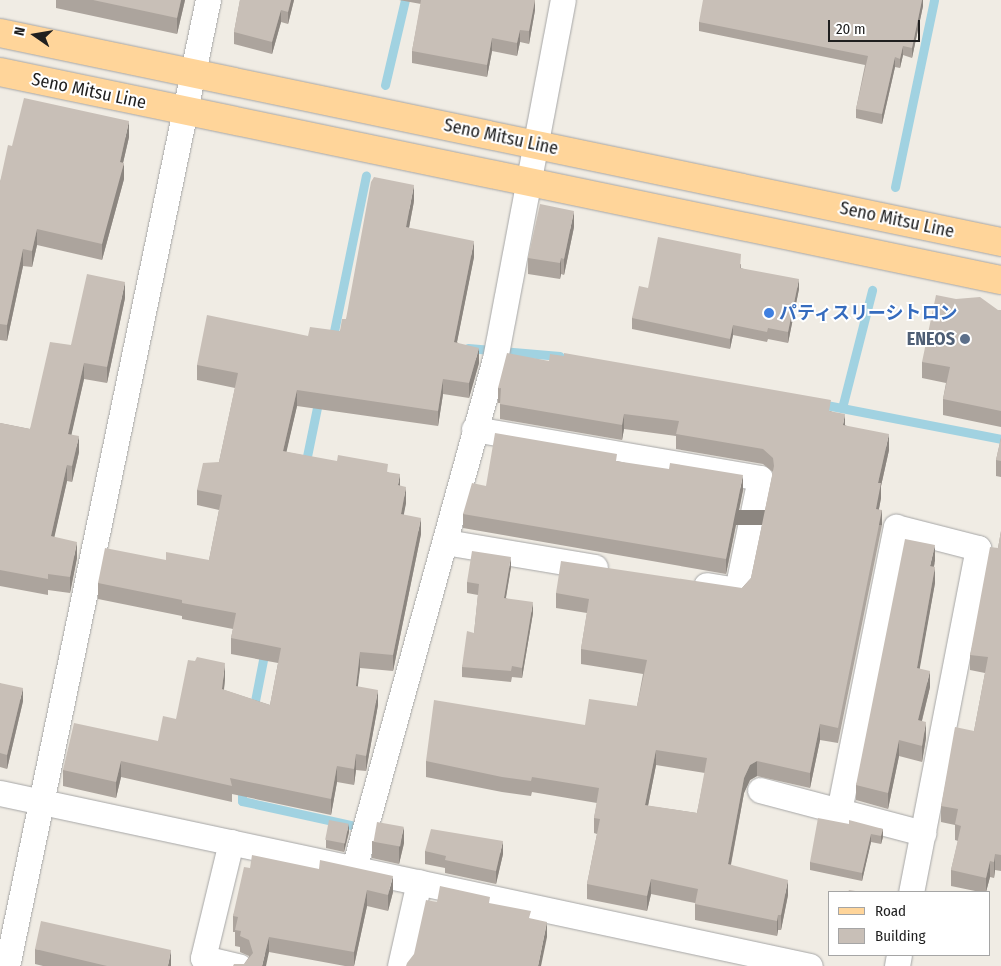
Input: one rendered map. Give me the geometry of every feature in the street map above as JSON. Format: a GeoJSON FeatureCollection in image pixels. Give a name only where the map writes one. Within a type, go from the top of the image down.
{"type":"FeatureCollection","features":[{"type":"Feature","properties":{"kind":"main road","name":"Seno Mitsu Line"},"geometry":{"type":"LineString","coordinates":[[0,33],[1001,242]]}},
{"type":"Feature","properties":{"kind":"main road","name":"Seno Mitsu Line"},"geometry":{"type":"LineString","coordinates":[[0,72],[531,180],[1001,280]]}},
{"type":"Feature","properties":{"kind":"street"},"geometry":{"type":"LineString","coordinates":[[7,966],[208,0]]}},
{"type":"Feature","properties":{"kind":"street"},"geometry":{"type":"LineString","coordinates":[[354,868],[497,351],[538,145],[563,0]]}},
{"type":"Feature","properties":{"kind":"street"},"geometry":{"type":"LineString","coordinates":[[474,429],[760,478],[737,590],[678,580]]}},
{"type":"Feature","properties":{"kind":"street"},"geometry":{"type":"LineString","coordinates":[[839,811],[896,527],[978,548],[911,891]]}},
{"type":"Feature","properties":{"kind":"street"},"geometry":{"type":"LineString","coordinates":[[445,542],[620,571]]}},
{"type":"Feature","properties":{"kind":"street"},"geometry":{"type":"LineString","coordinates":[[760,790],[923,833]]}},
{"type":"Feature","properties":{"kind":"street"},"geometry":{"type":"LineString","coordinates":[[0,792],[810,966]]}},
{"type":"Feature","properties":{"kind":"street"},"geometry":{"type":"LineString","coordinates":[[232,842],[202,958],[239,966]]}},
{"type":"Feature","properties":{"kind":"street"},"geometry":{"type":"LineString","coordinates":[[400,966],[419,882]]}},
{"type":"Feature","properties":{"kind":"building"},"geometry":{"type":"Polygon","coordinates":[[[93,0],[181,0],[177,18],[93,0]]]}},
{"type":"Feature","properties":{"kind":"building"},"geometry":{"type":"Polygon","coordinates":[[[240,0],[291,0],[288,12],[281,10],[272,42],[234,32],[240,0]]]}},
{"type":"Feature","properties":{"kind":"building"},"geometry":{"type":"Polygon","coordinates":[[[421,0],[535,0],[529,31],[520,30],[517,43],[492,38],[487,65],[412,51],[421,0]]]}},
{"type":"Feature","properties":{"kind":"building"},"geometry":{"type":"Polygon","coordinates":[[[703,0],[922,0],[912,48],[903,46],[900,59],[895,57],[882,114],[856,109],[868,56],[699,22],[703,0]]]}},
{"type":"Feature","properties":{"kind":"building"},"geometry":{"type":"Polygon","coordinates":[[[24,98],[129,121],[120,162],[124,163],[102,244],[37,229],[32,251],[23,249],[7,325],[0,324],[0,182],[8,145],[12,146],[24,98]]]}},
{"type":"Feature","properties":{"kind":"building"},"geometry":{"type":"Polygon","coordinates":[[[374,177],[414,185],[406,227],[474,241],[454,342],[479,348],[469,383],[443,379],[438,411],[297,390],[283,451],[337,461],[338,455],[388,464],[387,472],[400,474],[398,485],[406,487],[401,514],[421,518],[393,655],[360,652],[356,686],[378,690],[366,756],[356,754],[354,769],[337,766],[331,799],[230,778],[232,786],[121,761],[116,782],[63,770],[74,723],[158,741],[163,716],[176,719],[188,660],[195,661],[197,657],[225,663],[222,689],[270,705],[281,648],[231,638],[236,613],[182,603],[182,600],[98,583],[105,548],[166,560],[166,552],[209,560],[222,495],[197,490],[203,463],[219,462],[238,373],[197,365],[207,315],[308,336],[310,327],[340,331],[342,319],[346,319],[371,182],[374,177]]]}},
{"type":"Feature","properties":{"kind":"building"},"geometry":{"type":"Polygon","coordinates":[[[540,204],[574,211],[564,259],[561,258],[560,263],[528,258],[540,204]]]}},
{"type":"Feature","properties":{"kind":"building"},"geometry":{"type":"Polygon","coordinates":[[[658,237],[741,254],[740,268],[799,279],[788,332],[768,328],[767,332],[733,325],[730,339],[632,318],[639,286],[648,288],[658,237]]]}},
{"type":"Feature","properties":{"kind":"building"},"geometry":{"type":"Polygon","coordinates":[[[87,274],[125,282],[107,367],[84,363],[68,434],[79,436],[72,466],[67,465],[51,536],[77,542],[70,577],[48,574],[48,579],[0,570],[0,423],[30,429],[50,342],[71,345],[87,274]]]}},
{"type":"Feature","properties":{"kind":"building"},"geometry":{"type":"Polygon","coordinates":[[[936,295],[956,299],[980,297],[998,310],[1001,310],[1001,411],[943,399],[950,367],[922,362],[936,295]]]}},
{"type":"Feature","properties":{"kind":"building"},"geometry":{"type":"Polygon","coordinates":[[[507,353],[549,361],[550,354],[564,356],[564,353],[831,400],[829,411],[845,414],[843,425],[889,434],[878,483],[881,483],[876,509],[882,510],[838,728],[820,724],[810,773],[757,761],[750,765],[744,778],[728,864],[788,880],[781,915],[778,915],[777,921],[695,904],[698,889],[651,879],[647,896],[587,884],[600,819],[594,818],[599,788],[532,777],[531,781],[502,777],[426,761],[434,700],[585,725],[589,699],[637,706],[647,660],[581,649],[589,599],[556,593],[561,561],[742,588],[751,578],[774,466],[773,458],[763,449],[676,434],[679,421],[624,414],[622,425],[500,404],[501,388],[498,388],[507,353]],[[656,750],[645,805],[697,813],[707,758],[656,750]]]}},
{"type":"Feature","properties":{"kind":"building"},"geometry":{"type":"Polygon","coordinates":[[[495,433],[617,454],[616,461],[669,469],[670,463],[743,475],[726,559],[463,514],[472,483],[486,486],[495,433]]]}},
{"type":"Feature","properties":{"kind":"building"},"geometry":{"type":"Polygon","coordinates":[[[1001,438],[1001,461],[996,460],[1001,438]]]}},
{"type":"Feature","properties":{"kind":"building"},"geometry":{"type":"Polygon","coordinates":[[[1001,531],[1001,855],[995,854],[994,862],[990,861],[986,878],[951,870],[961,826],[955,824],[958,809],[941,806],[955,727],[974,731],[988,657],[970,655],[990,547],[998,548],[1001,531]]]}},
{"type":"Feature","properties":{"kind":"building"},"geometry":{"type":"Polygon","coordinates":[[[905,539],[935,545],[930,566],[935,567],[917,668],[930,671],[918,720],[926,722],[922,746],[899,740],[888,793],[856,785],[905,539]]]}},
{"type":"Feature","properties":{"kind":"building"},"geometry":{"type":"Polygon","coordinates":[[[472,551],[511,557],[504,598],[533,602],[522,668],[512,666],[511,671],[462,667],[467,631],[474,633],[479,584],[467,582],[472,551]]]}},
{"type":"Feature","properties":{"kind":"building"},"geometry":{"type":"Polygon","coordinates":[[[0,683],[23,688],[7,755],[0,753],[0,683]]]}},
{"type":"Feature","properties":{"kind":"building"},"geometry":{"type":"Polygon","coordinates":[[[818,818],[849,824],[849,820],[883,829],[881,836],[871,834],[862,873],[810,862],[818,818]]]}},
{"type":"Feature","properties":{"kind":"building"},"geometry":{"type":"Polygon","coordinates":[[[329,820],[349,824],[345,843],[325,840],[329,820]]]}},
{"type":"Feature","properties":{"kind":"building"},"geometry":{"type":"Polygon","coordinates":[[[377,822],[404,827],[400,846],[374,842],[377,822]]]}},
{"type":"Feature","properties":{"kind":"building"},"geometry":{"type":"Polygon","coordinates":[[[431,829],[503,841],[496,871],[445,860],[446,856],[425,851],[431,829]]]}},
{"type":"Feature","properties":{"kind":"building"},"geometry":{"type":"Polygon","coordinates":[[[252,855],[319,869],[320,860],[393,876],[388,895],[367,890],[354,952],[269,937],[262,966],[233,966],[234,964],[244,964],[253,953],[249,940],[240,936],[241,931],[235,930],[238,917],[233,916],[244,867],[250,868],[252,855]]]}},
{"type":"Feature","properties":{"kind":"building"},"geometry":{"type":"Polygon","coordinates":[[[440,886],[490,897],[489,903],[531,911],[529,918],[547,922],[538,966],[406,966],[414,954],[426,900],[437,902],[440,886]]]}},
{"type":"Feature","properties":{"kind":"building"},"geometry":{"type":"Polygon","coordinates":[[[41,921],[171,950],[168,966],[107,966],[35,949],[41,921]]]}},
{"type":"Feature","properties":{"kind":"waterway"},"geometry":{"type":"LineString","coordinates":[[385,85],[405,0]]}},
{"type":"Feature","properties":{"kind":"waterway"},"geometry":{"type":"LineString","coordinates":[[895,187],[934,0]]}},
{"type":"Feature","properties":{"kind":"waterway"},"geometry":{"type":"LineString","coordinates":[[332,341],[366,175]]}},
{"type":"Feature","properties":{"kind":"waterway"},"geometry":{"type":"LineString","coordinates":[[842,408],[872,290]]}},
{"type":"Feature","properties":{"kind":"waterway"},"geometry":{"type":"LineString","coordinates":[[468,348],[560,356]]}},
{"type":"Feature","properties":{"kind":"waterway"},"geometry":{"type":"LineString","coordinates":[[305,466],[319,398]]}},
{"type":"Feature","properties":{"kind":"waterway"},"geometry":{"type":"LineString","coordinates":[[821,404],[1001,439]]}},
{"type":"Feature","properties":{"kind":"waterway"},"geometry":{"type":"LineString","coordinates":[[253,711],[265,650]]}},
{"type":"Feature","properties":{"kind":"waterway"},"geometry":{"type":"LineString","coordinates":[[242,785],[242,801],[351,825]]}},
{"type":"Feature","properties":{"kind":"place","name":"パティスリーシトロン"},"geometry":{"type":"Point","coordinates":[769,313]}},
{"type":"Feature","properties":{"kind":"place","name":"ENEOS"},"geometry":{"type":"Point","coordinates":[965,339]}}]}
